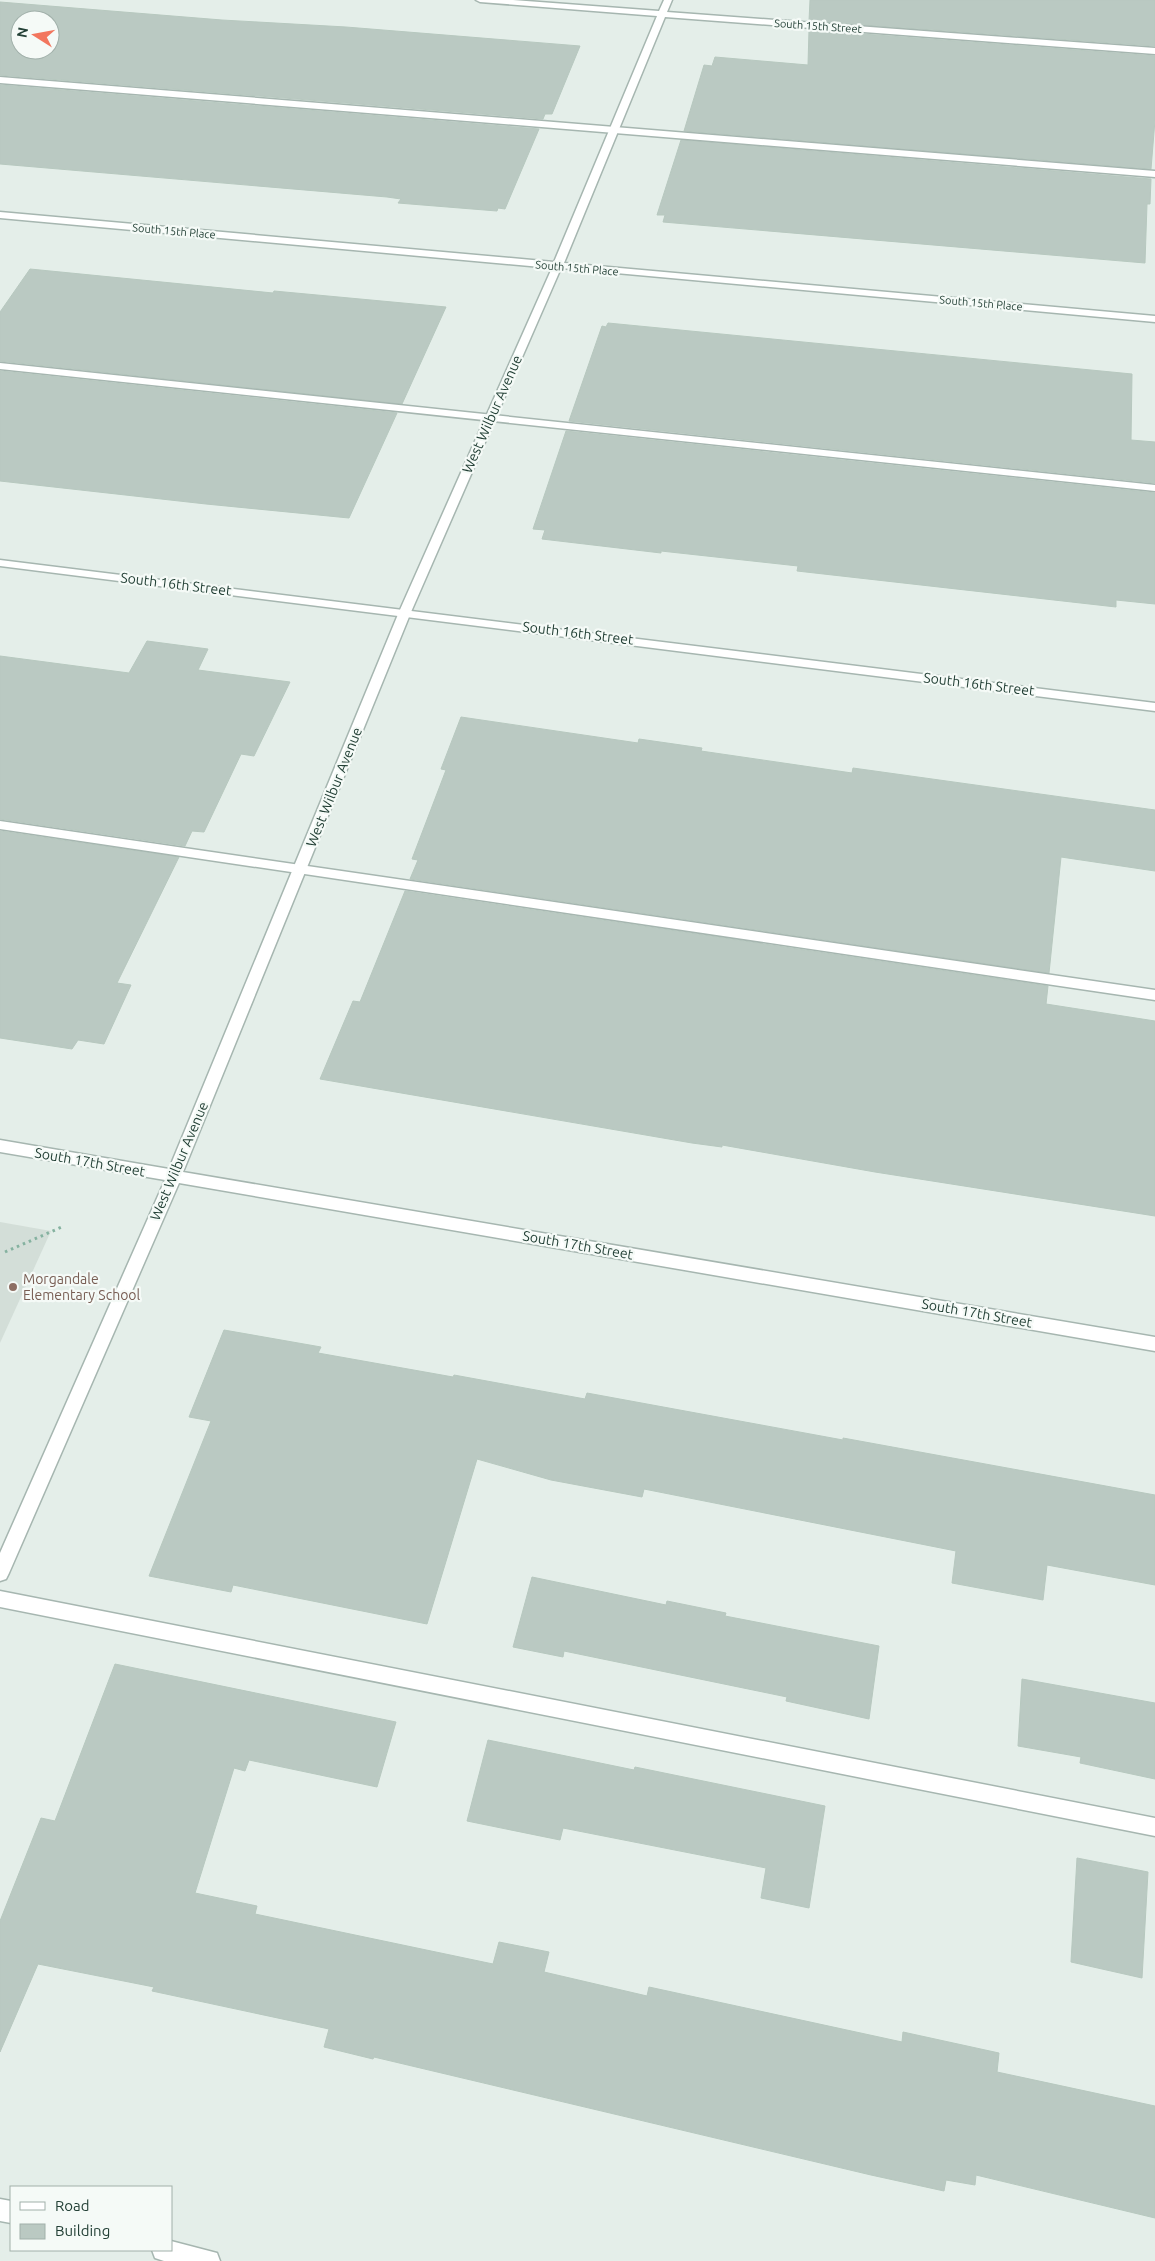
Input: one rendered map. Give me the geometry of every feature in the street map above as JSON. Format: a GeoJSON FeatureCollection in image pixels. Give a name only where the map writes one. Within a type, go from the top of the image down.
{"type":"FeatureCollection","features":[{"type":"Feature","properties":{"kind":"street","name":"South 15th Street"},"geometry":{"type":"LineString","coordinates":[[480,0],[1155,51]]}},
{"type":"Feature","properties":{"kind":"street","name":"West Wilbur Avenue"},"geometry":{"type":"LineString","coordinates":[[0,1573],[174,1176],[405,612],[558,266],[668,0]]}},
{"type":"Feature","properties":{"kind":"street"},"geometry":{"type":"LineString","coordinates":[[0,80],[1155,174]]}},
{"type":"Feature","properties":{"kind":"street","name":"South 15th Place"},"geometry":{"type":"LineString","coordinates":[[0,215],[1155,319]]}},
{"type":"Feature","properties":{"kind":"street"},"geometry":{"type":"LineString","coordinates":[[0,366],[1155,488]]}},
{"type":"Feature","properties":{"kind":"street","name":"South 16th Street"},"geometry":{"type":"LineString","coordinates":[[0,563],[1155,706]]}},
{"type":"Feature","properties":{"kind":"street"},"geometry":{"type":"LineString","coordinates":[[0,825],[1155,995]]}},
{"type":"Feature","properties":{"kind":"street","name":"South 17th Street"},"geometry":{"type":"LineString","coordinates":[[0,1146],[1155,1344]]}},
{"type":"Feature","properties":{"kind":"street"},"geometry":{"type":"LineString","coordinates":[[0,1598],[1155,1827]]}},
{"type":"Feature","properties":{"kind":"street"},"geometry":{"type":"LineString","coordinates":[[167,2251],[209,2261]]}},
{"type":"Feature","properties":{"kind":"path"},"geometry":{"type":"LineString","coordinates":[[4,1252],[64,1226]]}},
{"type":"Feature","properties":{"kind":"shaded area","name":"Morgandale Elementary School"},"geometry":{"type":"Polygon","coordinates":[[[0,1222],[51,1231],[0,1343],[0,1222]]]}},
{"type":"Feature","properties":{"kind":"building"},"geometry":{"type":"Polygon","coordinates":[[[810,0],[1155,0],[1155,46],[809,21],[810,0]]]}},
{"type":"Feature","properties":{"kind":"building"},"geometry":{"type":"Polygon","coordinates":[[[0,2],[580,46],[552,114],[545,114],[543,119],[0,75],[0,2]]]}},
{"type":"Feature","properties":{"kind":"building"},"geometry":{"type":"Polygon","coordinates":[[[809,30],[1155,56],[1155,120],[1151,169],[684,131],[704,65],[712,66],[715,57],[808,65],[809,30]]]}},
{"type":"Feature","properties":{"kind":"building"},"geometry":{"type":"Polygon","coordinates":[[[0,85],[539,129],[505,209],[498,208],[497,211],[398,203],[401,199],[0,164],[0,85]]]}},
{"type":"Feature","properties":{"kind":"building"},"geometry":{"type":"Polygon","coordinates":[[[681,140],[1151,179],[1150,204],[1147,204],[1145,263],[663,222],[665,215],[657,215],[681,140]]]}},
{"type":"Feature","properties":{"kind":"building"},"geometry":{"type":"Polygon","coordinates":[[[30,269],[273,293],[274,291],[446,307],[402,404],[0,361],[0,312],[30,269]]]}},
{"type":"Feature","properties":{"kind":"building"},"geometry":{"type":"Polygon","coordinates":[[[608,323],[1132,374],[1131,440],[1155,442],[1155,483],[569,421],[602,326],[606,327],[608,323]]]}},
{"type":"Feature","properties":{"kind":"building"},"geometry":{"type":"Polygon","coordinates":[[[0,371],[397,413],[349,518],[206,504],[0,481],[0,371]]]}},
{"type":"Feature","properties":{"kind":"building"},"geometry":{"type":"Polygon","coordinates":[[[566,431],[1155,493],[1155,604],[1116,600],[1116,607],[797,571],[798,566],[542,539],[545,530],[533,529],[566,431]]]}},
{"type":"Feature","properties":{"kind":"building"},"geometry":{"type":"Polygon","coordinates":[[[147,641],[208,649],[198,670],[290,682],[254,756],[241,754],[204,832],[192,831],[185,846],[0,819],[0,656],[129,673],[147,641]]]}},
{"type":"Feature","properties":{"kind":"building"},"geometry":{"type":"Polygon","coordinates":[[[461,717],[638,743],[639,739],[702,748],[701,751],[852,773],[853,768],[1155,810],[1155,871],[1061,857],[1049,973],[410,879],[418,860],[412,859],[446,770],[441,769],[461,717]]]}},
{"type":"Feature","properties":{"kind":"building"},"geometry":{"type":"Polygon","coordinates":[[[0,831],[179,857],[117,983],[131,985],[104,1044],[78,1040],[72,1049],[0,1038],[0,831]]]}},
{"type":"Feature","properties":{"kind":"building"},"geometry":{"type":"Polygon","coordinates":[[[405,891],[1048,986],[1046,1004],[1155,1021],[1155,1216],[875,1172],[722,1145],[722,1147],[692,1143],[320,1079],[353,1001],[360,1002],[405,891]]]}},
{"type":"Feature","properties":{"kind":"building"},"geometry":{"type":"Polygon","coordinates":[[[224,1330],[321,1347],[318,1353],[453,1377],[454,1375],[585,1399],[587,1393],[1155,1495],[1155,1585],[1047,1565],[1043,1600],[952,1583],[956,1551],[644,1489],[642,1497],[551,1480],[477,1459],[427,1624],[233,1585],[231,1592],[149,1576],[211,1421],[189,1417],[224,1330]]]}},
{"type":"Feature","properties":{"kind":"building"},"geometry":{"type":"Polygon","coordinates":[[[532,1577],[666,1605],[667,1601],[726,1613],[725,1616],[879,1646],[869,1719],[786,1701],[787,1697],[564,1651],[563,1657],[513,1647],[532,1577]]]}},
{"type":"Feature","properties":{"kind":"building"},"geometry":{"type":"Polygon","coordinates":[[[115,1664],[396,1722],[377,1787],[249,1760],[245,1771],[234,1768],[195,1893],[257,1906],[255,1914],[493,1964],[499,1942],[549,1952],[544,1972],[647,1996],[649,1987],[902,2042],[903,2032],[999,2053],[997,2072],[1155,2106],[1155,2218],[976,2175],[975,2185],[946,2180],[944,2191],[871,2175],[374,2057],[373,2059],[324,2047],[329,2029],[152,1991],[154,1987],[38,1964],[0,2052],[0,1921],[41,1818],[55,1821],[115,1664]]]}},
{"type":"Feature","properties":{"kind":"building"},"geometry":{"type":"Polygon","coordinates":[[[1022,1679],[1155,1703],[1155,1779],[1080,1763],[1081,1757],[1018,1746],[1022,1679]]]}},
{"type":"Feature","properties":{"kind":"building"},"geometry":{"type":"Polygon","coordinates":[[[488,1740],[634,1770],[635,1767],[825,1806],[809,1908],[761,1898],[766,1868],[563,1828],[560,1840],[467,1821],[488,1740]]]}},
{"type":"Feature","properties":{"kind":"building"},"geometry":{"type":"Polygon","coordinates":[[[1077,1858],[1148,1872],[1142,1978],[1071,1962],[1077,1858]]]}},
{"type":"Feature","properties":{"kind":"place","name":"Morgandale Elementary School"},"geometry":{"type":"Point","coordinates":[13,1287]}}]}
